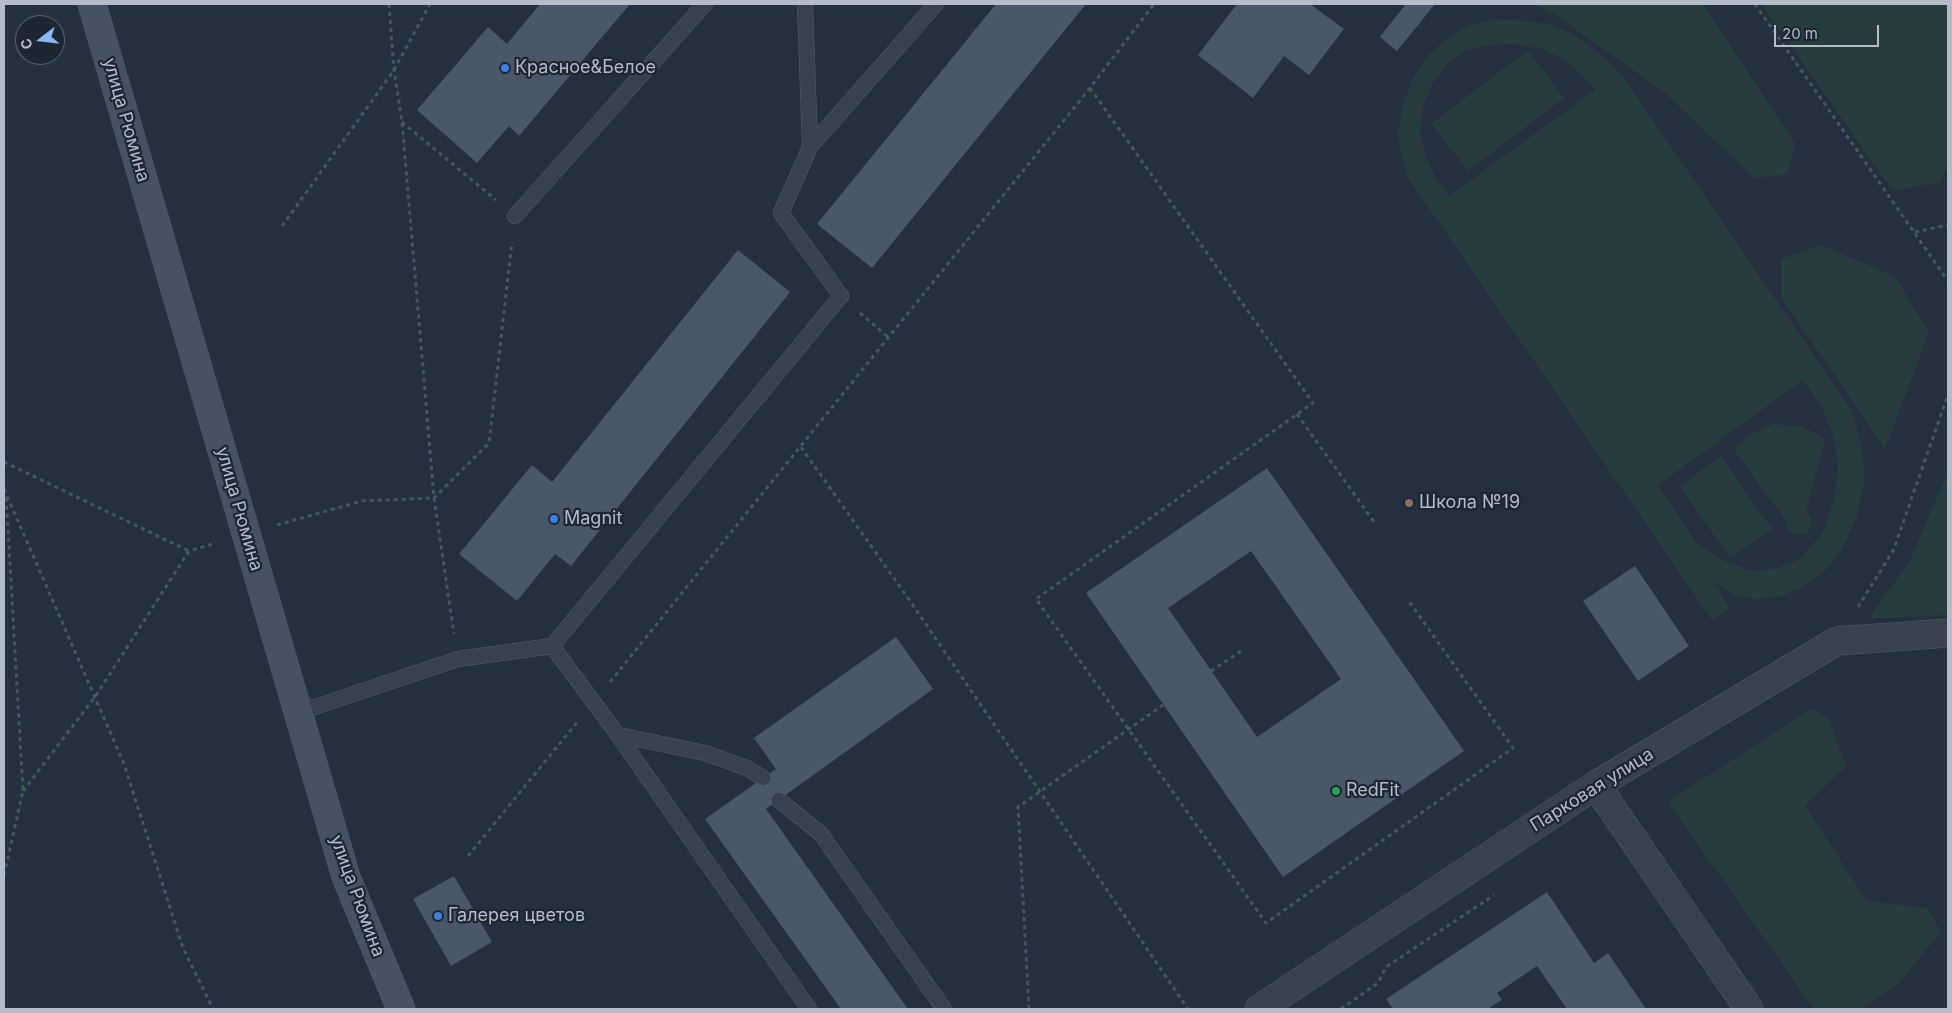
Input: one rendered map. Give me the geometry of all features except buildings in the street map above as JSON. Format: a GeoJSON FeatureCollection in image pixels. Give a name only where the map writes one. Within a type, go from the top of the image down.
{"type":"FeatureCollection","features":[{"type":"Feature","properties":{"kind":"main road","name":"улица Рюмина"},"geometry":{"type":"LineString","coordinates":[[92,4],[346,877],[401,1009]]}},
{"type":"Feature","properties":{"kind":"street","name":"Парковая улица"},"geometry":{"type":"LineString","coordinates":[[1259,1009],[1596,785],[1836,641],[1948,633]]}},
{"type":"Feature","properties":{"kind":"street"},"geometry":{"type":"LineString","coordinates":[[1596,785],[1749,1009]]}},
{"type":"Feature","properties":{"kind":"lane"},"geometry":{"type":"LineString","coordinates":[[516,216],[705,4]]}},
{"type":"Feature","properties":{"kind":"lane"},"geometry":{"type":"LineString","coordinates":[[805,4],[810,147]]}},
{"type":"Feature","properties":{"kind":"lane"},"geometry":{"type":"LineString","coordinates":[[297,713],[458,659],[552,646],[841,296],[781,213],[810,147],[936,4]]}},
{"type":"Feature","properties":{"kind":"lane"},"geometry":{"type":"LineString","coordinates":[[552,646],[618,735],[809,1009]]}},
{"type":"Feature","properties":{"kind":"lane"},"geometry":{"type":"LineString","coordinates":[[618,735],[705,753],[747,768],[763,778]]}},
{"type":"Feature","properties":{"kind":"lane"},"geometry":{"type":"LineString","coordinates":[[779,800],[821,834],[944,1009]]}},
{"type":"Feature","properties":{"kind":"path"},"geometry":{"type":"LineString","coordinates":[[389,4],[394,70],[402,122],[434,498],[458,659]]}},
{"type":"Feature","properties":{"kind":"path"},"geometry":{"type":"LineString","coordinates":[[282,226],[394,70],[430,4]]}},
{"type":"Feature","properties":{"kind":"path"},"geometry":{"type":"LineString","coordinates":[[468,856],[801,447],[1090,88],[1154,4]]}},
{"type":"Feature","properties":{"kind":"path"},"geometry":{"type":"LineString","coordinates":[[1755,4],[1948,281]]}},
{"type":"Feature","properties":{"kind":"path"},"geometry":{"type":"LineString","coordinates":[[1090,88],[1313,402],[1036,599],[1266,923],[1512,748],[1408,600]]}},
{"type":"Feature","properties":{"kind":"path"},"geometry":{"type":"LineString","coordinates":[[247,534],[362,501],[434,498],[489,443],[516,216],[402,122]]}},
{"type":"Feature","properties":{"kind":"path"},"geometry":{"type":"LineString","coordinates":[[1915,232],[1948,225]]}},
{"type":"Feature","properties":{"kind":"path"},"geometry":{"type":"LineString","coordinates":[[841,296],[888,337]]}},
{"type":"Feature","properties":{"kind":"path"},"geometry":{"type":"LineString","coordinates":[[1836,641],[1893,551],[1948,394]]}},
{"type":"Feature","properties":{"kind":"path"},"geometry":{"type":"LineString","coordinates":[[1297,414],[1374,522]]}},
{"type":"Feature","properties":{"kind":"path"},"geometry":{"type":"LineString","coordinates":[[801,447],[910,601],[1188,1009]]}},
{"type":"Feature","properties":{"kind":"path"},"geometry":{"type":"LineString","coordinates":[[4,462],[190,550],[95,697],[23,790]]}},
{"type":"Feature","properties":{"kind":"path"},"geometry":{"type":"LineString","coordinates":[[5,490],[124,764],[182,948],[214,1009]]}},
{"type":"Feature","properties":{"kind":"path"},"geometry":{"type":"LineString","coordinates":[[4,875],[23,790],[5,490]]}},
{"type":"Feature","properties":{"kind":"path"},"geometry":{"type":"LineString","coordinates":[[1211,671],[1241,651]]}},
{"type":"Feature","properties":{"kind":"path"},"geometry":{"type":"LineString","coordinates":[[1029,1009],[1018,807],[1163,705]]}},
{"type":"Feature","properties":{"kind":"green space"},"geometry":{"type":"Polygon","coordinates":[[[1532,4],[1703,4],[1795,144],[1788,174],[1754,178],[1664,92],[1554,14],[1532,4]]]}},
{"type":"Feature","properties":{"kind":"green space"},"geometry":{"type":"Polygon","coordinates":[[[1761,4],[1948,4],[1948,167],[1940,182],[1893,191],[1761,4]]]}},
{"type":"Feature","properties":{"kind":"green space"},"geometry":{"type":"Polygon","coordinates":[[[1500,19],[1548,23],[1570,33],[1597,51],[1622,75],[1852,411],[1862,447],[1865,480],[1857,516],[1842,550],[1823,573],[1801,588],[1781,596],[1756,599],[1733,594],[1714,582],[1730,608],[1712,620],[1409,179],[1401,154],[1398,132],[1403,104],[1413,79],[1426,58],[1449,36],[1473,24],[1500,19]],[[1514,44],[1490,45],[1465,50],[1448,64],[1432,84],[1423,107],[1420,132],[1425,154],[1435,177],[1449,196],[1595,90],[1566,60],[1542,49],[1514,44]],[[1803,380],[1658,485],[1696,543],[1722,560],[1752,571],[1775,569],[1800,559],[1823,532],[1834,500],[1838,468],[1834,437],[1823,410],[1803,380]]]}},
{"type":"Feature","properties":{"kind":"green space"},"geometry":{"type":"Polygon","coordinates":[[[1528,50],[1564,98],[1468,171],[1431,124],[1528,50]]]}},
{"type":"Feature","properties":{"kind":"green space"},"geometry":{"type":"Polygon","coordinates":[[[1821,245],[1895,276],[1929,333],[1885,449],[1781,297],[1781,259],[1821,245]]]}},
{"type":"Feature","properties":{"kind":"green space"},"geometry":{"type":"Polygon","coordinates":[[[1774,424],[1802,426],[1825,439],[1806,512],[1811,519],[1811,526],[1808,532],[1801,535],[1794,534],[1788,530],[1786,521],[1734,450],[1751,434],[1774,424]]]}},
{"type":"Feature","properties":{"kind":"green space"},"geometry":{"type":"Polygon","coordinates":[[[1721,456],[1772,529],[1730,558],[1680,486],[1721,456]]]}},
{"type":"Feature","properties":{"kind":"green space"},"geometry":{"type":"Polygon","coordinates":[[[1947,474],[1948,615],[1869,619],[1910,560],[1947,474]]]}},
{"type":"Feature","properties":{"kind":"green space"},"geometry":{"type":"Polygon","coordinates":[[[1811,708],[1829,719],[1846,766],[1805,806],[1867,901],[1927,908],[1941,932],[1899,983],[1863,1009],[1814,1009],[1668,802],[1811,708]]]}},
{"type":"Feature","properties":{"kind":"place","name":"Красное&Белое"},"geometry":{"type":"Point","coordinates":[505,68]}},
{"type":"Feature","properties":{"kind":"place","name":"Школа №19"},"geometry":{"type":"Point","coordinates":[1409,503]}},
{"type":"Feature","properties":{"kind":"place","name":"Magnit"},"geometry":{"type":"Point","coordinates":[554,519]}},
{"type":"Feature","properties":{"kind":"place","name":"RedFit"},"geometry":{"type":"Point","coordinates":[1336,791]}},
{"type":"Feature","properties":{"kind":"place","name":"Галерея цветов"},"geometry":{"type":"Point","coordinates":[438,916]}}]}
